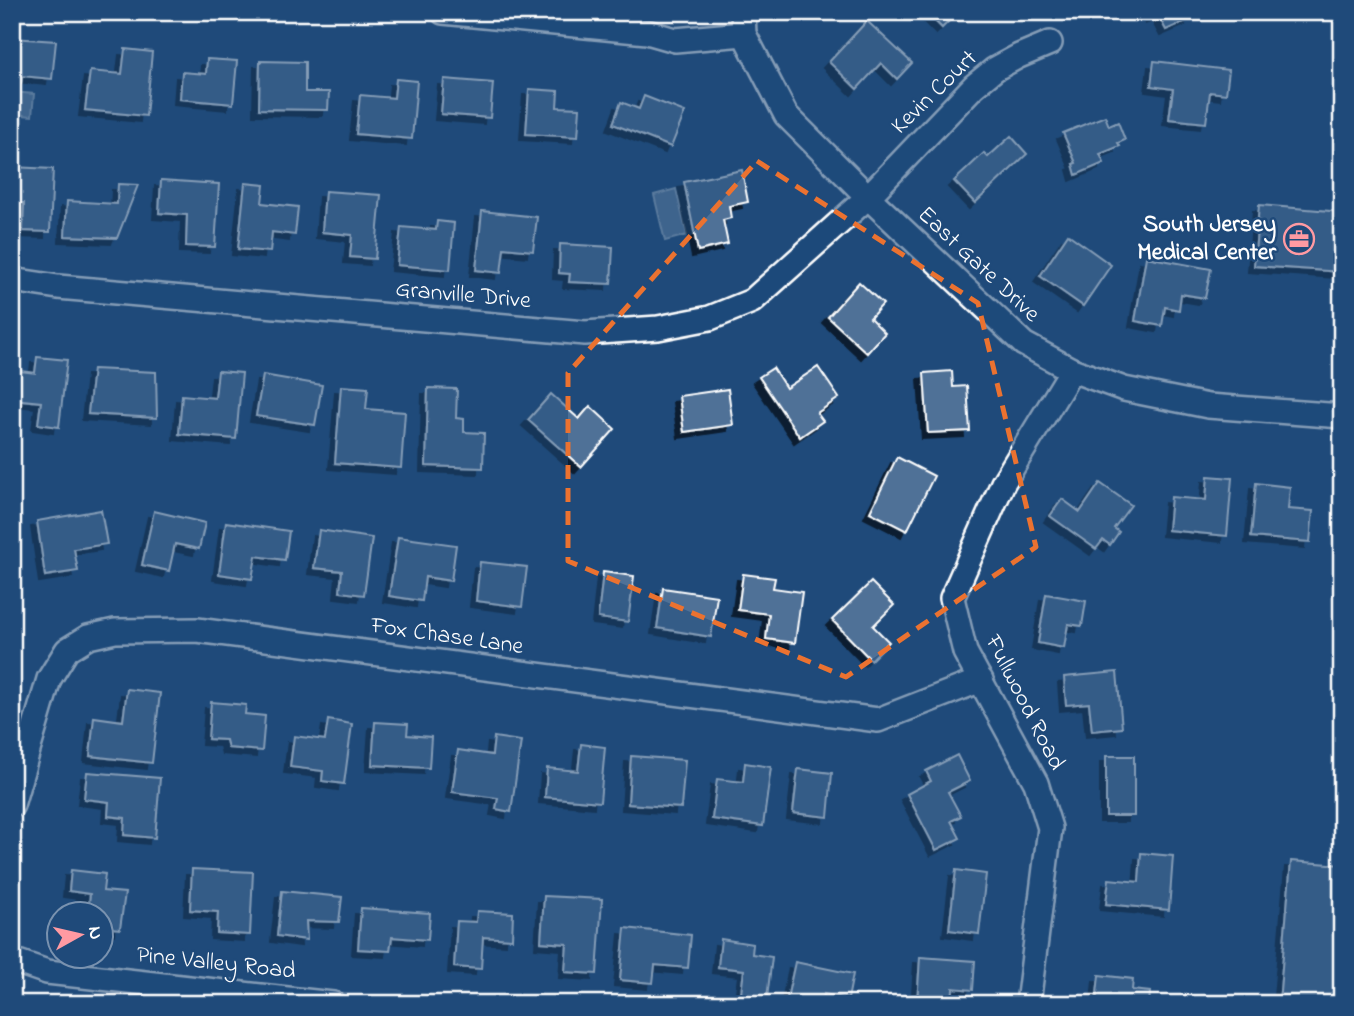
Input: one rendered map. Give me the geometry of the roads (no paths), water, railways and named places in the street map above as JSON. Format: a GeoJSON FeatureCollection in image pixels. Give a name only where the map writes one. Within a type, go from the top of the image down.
{"type":"FeatureCollection","features":[{"type":"Feature","properties":{"kind":"street"},"geometry":{"type":"LineString","coordinates":[[443,12],[647,32],[675,40],[743,23]]}},
{"type":"Feature","properties":{"kind":"street","name":"East Gate Drive"},"geometry":{"type":"LineString","coordinates":[[743,23],[786,114],[868,197],[1024,344],[1072,370],[1124,389],[1208,406],[1342,416]]}},
{"type":"Feature","properties":{"kind":"street","name":"Kevin Court"},"geometry":{"type":"LineString","coordinates":[[868,197],[974,86],[995,69],[1050,43]]}},
{"type":"Feature","properties":{"kind":"street","name":"Granville Drive"},"geometry":{"type":"LineString","coordinates":[[12,280],[58,287],[585,333],[658,328],[710,318],[752,301],[868,197]]}},
{"type":"Feature","properties":{"kind":"street","name":"Fullwood Road"},"geometry":{"type":"LineString","coordinates":[[1028,1004],[1050,828],[1036,783],[965,652],[952,598],[1003,483],[1072,370]]}},
{"type":"Feature","properties":{"kind":"street","name":"Fox Chase Lane"},"geometry":{"type":"LineString","coordinates":[[12,805],[49,679],[67,650],[88,637],[115,631],[197,630],[878,720],[981,680]]}},
{"type":"Feature","properties":{"kind":"street","name":"Pine Valley Road"},"geometry":{"type":"LineString","coordinates":[[12,960],[47,972],[333,1004]]}},
{"type":"Feature","properties":{"kind":"water"},"geometry":{"type":"Polygon","coordinates":[[[12,92],[34,94],[32,116],[12,114],[12,92]]]}},
{"type":"Feature","properties":{"kind":"water"},"geometry":{"type":"Polygon","coordinates":[[[676,189],[687,235],[665,241],[654,195],[676,189]]]}},
{"type":"Feature","properties":{"kind":"place","name":"South Jersey Medical Center"},"geometry":{"type":"Point","coordinates":[1299,239]}}]}
